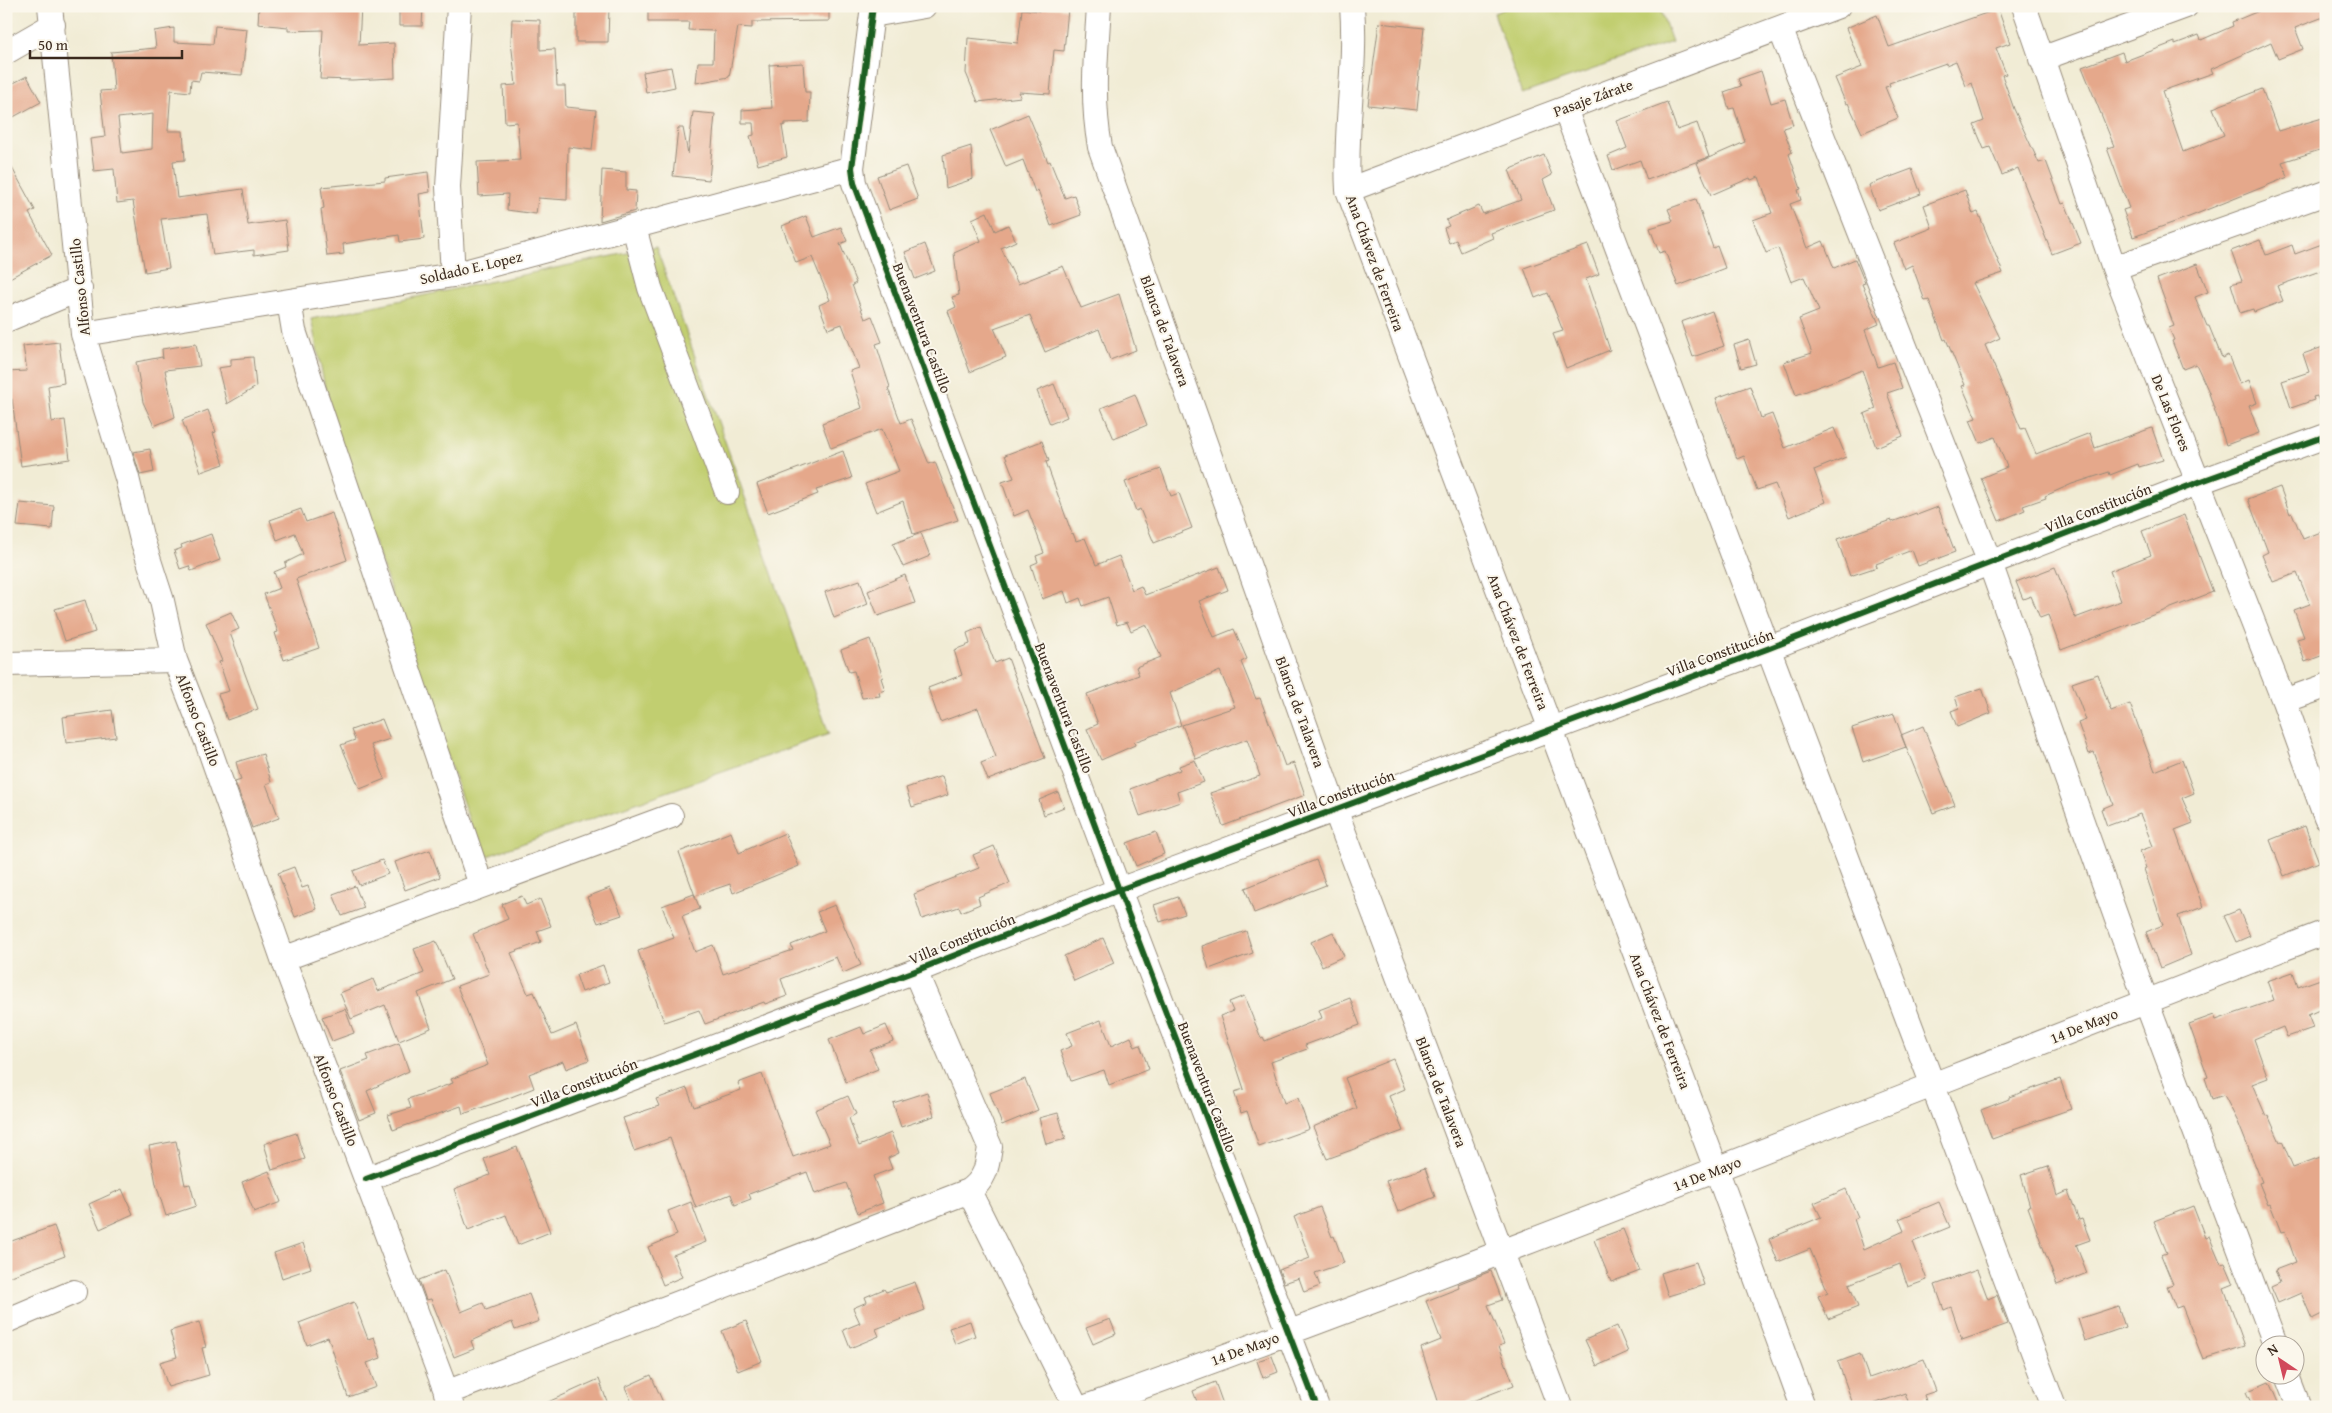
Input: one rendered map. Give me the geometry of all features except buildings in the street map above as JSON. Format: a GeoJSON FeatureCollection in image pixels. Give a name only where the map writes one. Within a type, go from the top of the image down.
{"type":"FeatureCollection","features":[{"type":"Feature","properties":{"kind":"street"},"geometry":{"type":"LineString","coordinates":[[454,275],[448,187],[459,6]]}},
{"type":"Feature","properties":{"kind":"street"},"geometry":{"type":"LineString","coordinates":[[872,11],[924,6]]}},
{"type":"Feature","properties":{"kind":"street","name":"Blanca de Talavera"},"geometry":{"type":"LineString","coordinates":[[1099,6],[1093,88],[1095,122],[1100,147],[1335,809],[1560,1407]]}},
{"type":"Feature","properties":{"kind":"street","name":"Ana Chávez de Ferreira"},"geometry":{"type":"LineString","coordinates":[[1352,6],[1353,59],[1347,170],[1348,190],[1716,1170],[1803,1407]]}},
{"type":"Feature","properties":{"kind":"street","name":"Pasaje Zárate"},"geometry":{"type":"LineString","coordinates":[[1348,190],[1838,6]]}},
{"type":"Feature","properties":{"kind":"street","name":"De Las Flores"},"geometry":{"type":"LineString","coordinates":[[2024,6],[2114,268],[2284,702],[2326,818]]}},
{"type":"Feature","properties":{"kind":"street"},"geometry":{"type":"LineString","coordinates":[[2041,59],[2186,6]]}},
{"type":"Feature","properties":{"kind":"street","name":"Buenaventura Castillo"},"geometry":{"type":"LineString","coordinates":[[872,11],[852,168],[854,183],[1119,890],[1287,1334],[1317,1407]]}},
{"type":"Feature","properties":{"kind":"street"},"geometry":{"type":"LineString","coordinates":[[6,52],[51,15]]}},
{"type":"Feature","properties":{"kind":"street","name":"Alfonso Castillo"},"geometry":{"type":"LineString","coordinates":[[51,15],[80,289],[83,334],[127,478],[141,536],[162,601],[175,660],[207,742],[283,959],[449,1400]]}},
{"type":"Feature","properties":{"kind":"street"},"geometry":{"type":"LineString","coordinates":[[1780,28],[1990,563],[2146,1001],[2272,1336]]}},
{"type":"Feature","properties":{"kind":"street"},"geometry":{"type":"LineString","coordinates":[[1565,109],[2054,1407]]}},
{"type":"Feature","properties":{"kind":"street","name":"Soldado E. Lopez"},"geometry":{"type":"LineString","coordinates":[[83,334],[454,275],[852,168]]}},
{"type":"Feature","properties":{"kind":"street"},"geometry":{"type":"LineString","coordinates":[[2114,268],[2326,193]]}},
{"type":"Feature","properties":{"kind":"street"},"geometry":{"type":"LineString","coordinates":[[634,228],[650,288],[727,492]]}},
{"type":"Feature","properties":{"kind":"street"},"geometry":{"type":"LineString","coordinates":[[6,320],[80,289]]}},
{"type":"Feature","properties":{"kind":"street"},"geometry":{"type":"LineString","coordinates":[[289,301],[294,331],[480,885]]}},
{"type":"Feature","properties":{"kind":"street","name":"Villa Constitución"},"geometry":{"type":"LineString","coordinates":[[366,1179],[916,971],[1119,890],[1767,649],[2199,482],[2326,436]]}},
{"type":"Feature","properties":{"kind":"street"},"geometry":{"type":"LineString","coordinates":[[6,664],[175,660]]}},
{"type":"Feature","properties":{"kind":"street"},"geometry":{"type":"LineString","coordinates":[[2284,702],[2326,686]]}},
{"type":"Feature","properties":{"kind":"street"},"geometry":{"type":"LineString","coordinates":[[283,959],[671,816]]}},
{"type":"Feature","properties":{"kind":"street","name":"14 De Mayo"},"geometry":{"type":"LineString","coordinates":[[1086,1407],[1501,1253],[2326,932]]}},
{"type":"Feature","properties":{"kind":"street"},"geometry":{"type":"LineString","coordinates":[[449,1400],[970,1191],[981,1183],[987,1168],[990,1147],[916,971]]}},
{"type":"Feature","properties":{"kind":"street"},"geometry":{"type":"LineString","coordinates":[[970,1191],[1076,1407]]}},
{"type":"Feature","properties":{"kind":"street"},"geometry":{"type":"LineString","coordinates":[[6,1321],[74,1292]]}},
{"type":"Feature","properties":{"kind":"street"},"geometry":{"type":"LineString","coordinates":[[2291,1386],[2298,1407]]}},
{"type":"Feature","properties":{"kind":"green space"},"geometry":{"type":"Polygon","coordinates":[[[1512,6],[1659,6],[1672,42],[1522,94],[1494,13],[1512,6]]]}},
{"type":"Feature","properties":{"kind":"green space"},"geometry":{"type":"Polygon","coordinates":[[[656,247],[829,734],[482,858],[330,412],[311,319],[656,247]]]}},
{"type":"Feature","properties":{"kind":"cycle path"},"geometry":{"type":"LineString","coordinates":[[873,6],[852,168],[854,183],[1119,890],[1317,1407]]}},
{"type":"Feature","properties":{"kind":"cycle path"},"geometry":{"type":"LineString","coordinates":[[366,1179],[915,971],[1119,890],[1767,649],[2199,482],[2326,436]]}}]}
